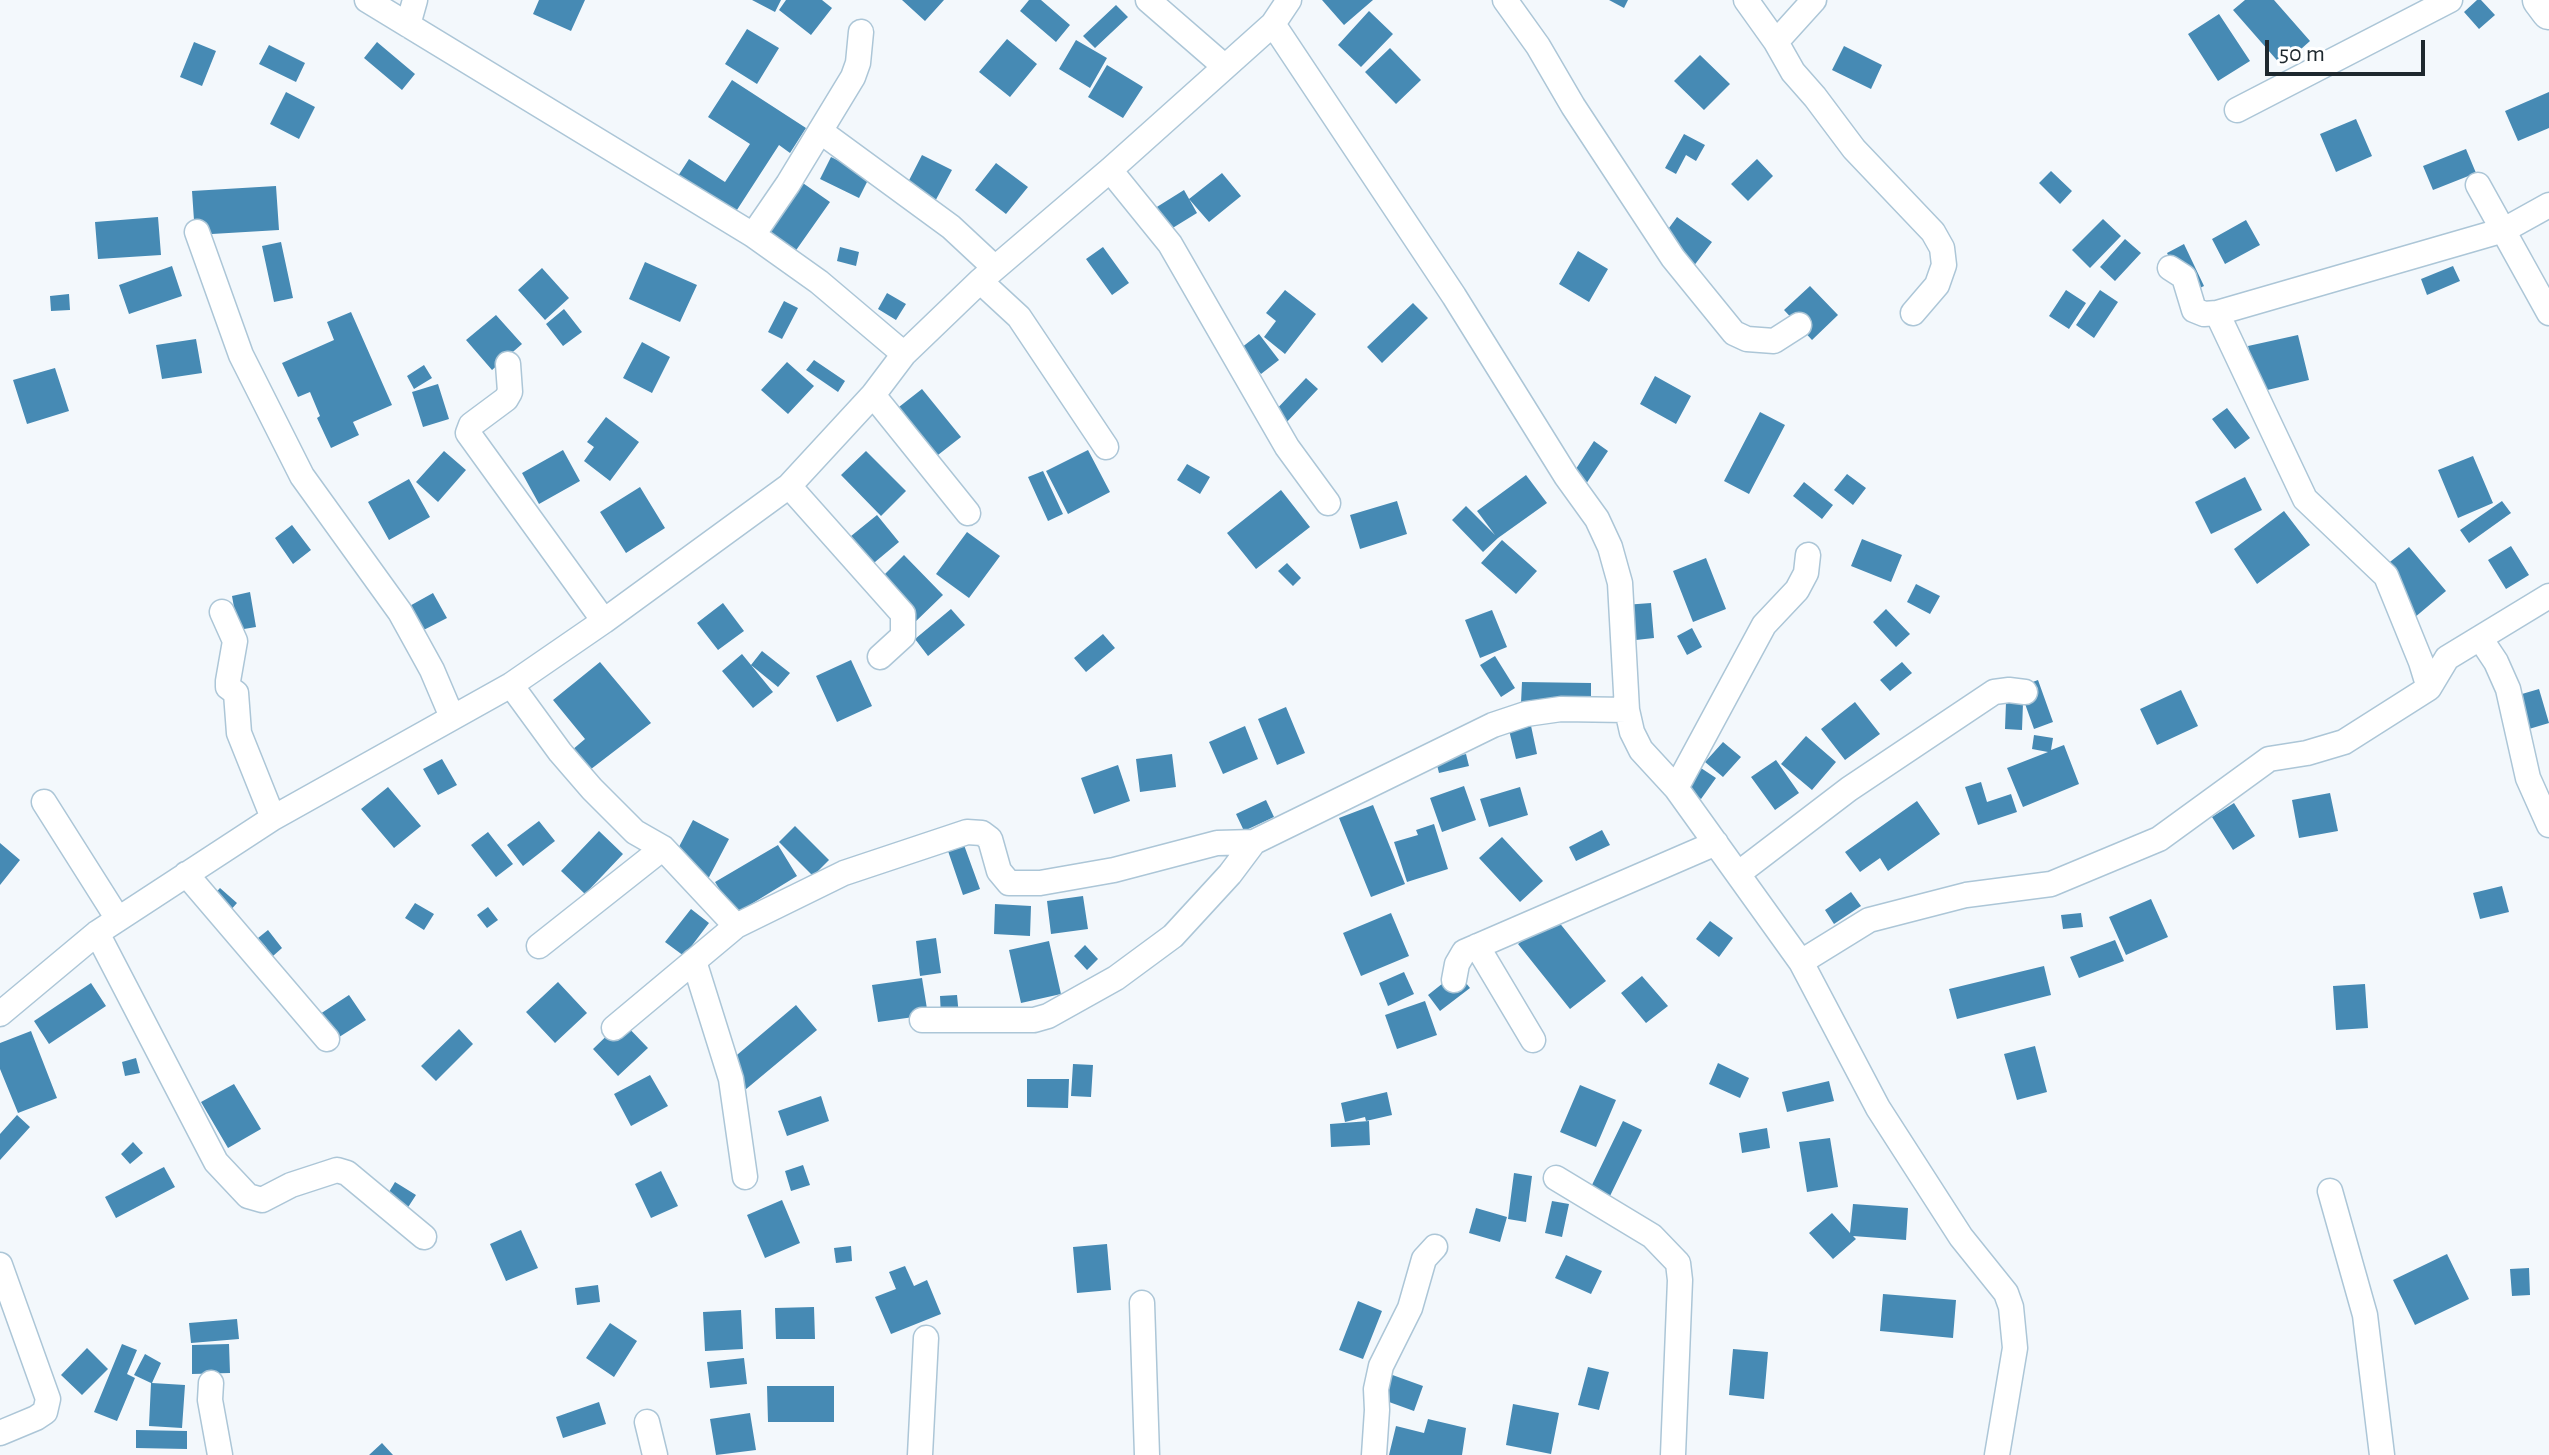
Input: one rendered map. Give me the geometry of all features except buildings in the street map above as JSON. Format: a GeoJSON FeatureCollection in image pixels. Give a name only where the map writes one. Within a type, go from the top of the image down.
{"type":"FeatureCollection","features":[{"type":"Feature","properties":{"kind":"street"},"geometry":{"type":"LineString","coordinates":[[367,0],[753,235],[819,282],[904,354]]}},
{"type":"Feature","properties":{"kind":"street"},"geometry":{"type":"LineString","coordinates":[[408,25],[415,0]]}},
{"type":"Feature","properties":{"kind":"street"},"geometry":{"type":"LineString","coordinates":[[1148,0],[1224,66]]}},
{"type":"Feature","properties":{"kind":"street"},"geometry":{"type":"LineString","coordinates":[[0,1014],[97,933],[273,818],[511,685],[789,486],[873,395],[904,354],[988,274],[1273,24],[1289,0]]}},
{"type":"Feature","properties":{"kind":"street"},"geometry":{"type":"LineString","coordinates":[[1505,0],[1538,46],[1573,106],[1673,258],[1734,333],[1747,339],[1774,341],[1799,325]]}},
{"type":"Feature","properties":{"kind":"street"},"geometry":{"type":"LineString","coordinates":[[1746,0],[1793,72],[1854,149],[1933,232],[1942,248],[1944,265],[1937,285],[1913,313]]}},
{"type":"Feature","properties":{"kind":"street"},"geometry":{"type":"LineString","coordinates":[[1776,42],[1814,0]]}},
{"type":"Feature","properties":{"kind":"street"},"geometry":{"type":"LineString","coordinates":[[2237,110],[2450,0]]}},
{"type":"Feature","properties":{"kind":"street"},"geometry":{"type":"LineString","coordinates":[[2540,0],[2549,12]]}},
{"type":"Feature","properties":{"kind":"street"},"geometry":{"type":"LineString","coordinates":[[1273,24],[1454,296],[1566,476],[1597,519],[1610,547],[1620,583],[1627,710],[1632,732],[1641,750],[1676,788],[1801,962],[1878,1108],[1961,1237],[1997,1281],[2011,1307],[2015,1348],[1997,1455]]}},
{"type":"Feature","properties":{"kind":"street"},"geometry":{"type":"LineString","coordinates":[[753,235],[853,77],[858,63],[861,32]]}},
{"type":"Feature","properties":{"kind":"street"},"geometry":{"type":"LineString","coordinates":[[820,131],[951,227],[1019,317],[1106,447]]}},
{"type":"Feature","properties":{"kind":"street"},"geometry":{"type":"LineString","coordinates":[[1110,170],[1170,244],[1287,447],[1328,503]]}},
{"type":"Feature","properties":{"kind":"street"},"geometry":{"type":"LineString","coordinates":[[2478,185],[2549,313]]}},
{"type":"Feature","properties":{"kind":"street"},"geometry":{"type":"LineString","coordinates":[[2170,268],[2184,277],[2194,310],[2204,314],[2217,313],[2504,230],[2549,205]]}},
{"type":"Feature","properties":{"kind":"street"},"geometry":{"type":"LineString","coordinates":[[197,232],[241,355],[302,476],[400,612],[432,670],[452,717]]}},
{"type":"Feature","properties":{"kind":"street"},"geometry":{"type":"LineString","coordinates":[[2217,313],[2305,499],[2386,576],[2429,688]]}},
{"type":"Feature","properties":{"kind":"street"},"geometry":{"type":"LineString","coordinates":[[508,364],[510,392],[506,399],[471,425],[468,433],[604,621]]}},
{"type":"Feature","properties":{"kind":"street"},"geometry":{"type":"LineString","coordinates":[[873,395],[968,513]]}},
{"type":"Feature","properties":{"kind":"street"},"geometry":{"type":"LineString","coordinates":[[789,486],[903,614],[903,636],[880,657]]}},
{"type":"Feature","properties":{"kind":"street"},"geometry":{"type":"LineString","coordinates":[[1676,788],[1764,625],[1797,590],[1806,573],[1808,555]]}},
{"type":"Feature","properties":{"kind":"street"},"geometry":{"type":"LineString","coordinates":[[2421,662],[2447,658],[2549,596]]}},
{"type":"Feature","properties":{"kind":"street"},"geometry":{"type":"LineString","coordinates":[[222,612],[235,641],[228,687],[236,693],[239,733],[273,818]]}},
{"type":"Feature","properties":{"kind":"street"},"geometry":{"type":"LineString","coordinates":[[2480,638],[2496,662],[2508,689],[2528,778],[2549,825]]}},
{"type":"Feature","properties":{"kind":"street"},"geometry":{"type":"LineString","coordinates":[[1801,962],[1869,920],[1966,895],[2051,884],[2159,839],[2269,759],[2307,753],[2344,742],[2429,688],[2447,658]]}},
{"type":"Feature","properties":{"kind":"street"},"geometry":{"type":"LineString","coordinates":[[511,685],[560,752],[592,789],[635,832],[663,848],[736,926]]}},
{"type":"Feature","properties":{"kind":"street"},"geometry":{"type":"LineString","coordinates":[[1739,873],[1849,789],[1994,692],[2025,692]]}},
{"type":"Feature","properties":{"kind":"street"},"geometry":{"type":"LineString","coordinates":[[614,1028],[736,926],[844,873],[967,832],[982,833],[990,839],[999,871],[1009,883],[1040,883],[1114,870],[1217,843],[1254,842],[1493,725],[1526,714],[1561,709],[1627,710]]}},
{"type":"Feature","properties":{"kind":"street"},"geometry":{"type":"LineString","coordinates":[[44,802],[118,919]]}},
{"type":"Feature","properties":{"kind":"street"},"geometry":{"type":"LineString","coordinates":[[922,1020],[1034,1020],[1048,1016],[1116,978],[1173,936],[1230,874],[1254,842]]}},
{"type":"Feature","properties":{"kind":"street"},"geometry":{"type":"LineString","coordinates":[[1454,980],[1457,964],[1464,952],[1716,843]]}},
{"type":"Feature","properties":{"kind":"street"},"geometry":{"type":"LineString","coordinates":[[539,946],[663,848]]}},
{"type":"Feature","properties":{"kind":"street"},"geometry":{"type":"LineString","coordinates":[[186,874],[327,1039]]}},
{"type":"Feature","properties":{"kind":"street"},"geometry":{"type":"LineString","coordinates":[[97,933],[216,1162],[248,1196],[262,1200],[291,1185],[337,1170],[347,1173],[424,1237]]}},
{"type":"Feature","properties":{"kind":"street"},"geometry":{"type":"LineString","coordinates":[[1477,946],[1533,1040]]}},
{"type":"Feature","properties":{"kind":"street"},"geometry":{"type":"LineString","coordinates":[[694,961],[731,1079],[745,1177]]}},
{"type":"Feature","properties":{"kind":"street"},"geometry":{"type":"LineString","coordinates":[[1556,1178],[1652,1236],[1678,1263],[1680,1280],[1673,1455]]}},
{"type":"Feature","properties":{"kind":"street"},"geometry":{"type":"LineString","coordinates":[[2330,1191],[2365,1315],[2382,1455]]}},
{"type":"Feature","properties":{"kind":"street"},"geometry":{"type":"LineString","coordinates":[[1374,1455],[1376,1389],[1381,1366],[1410,1308],[1424,1259],[1435,1247]]}},
{"type":"Feature","properties":{"kind":"street"},"geometry":{"type":"LineString","coordinates":[[0,1265],[48,1399],[45,1412],[0,1433]]}},
{"type":"Feature","properties":{"kind":"street"},"geometry":{"type":"LineString","coordinates":[[1142,1303],[1147,1455]]}},
{"type":"Feature","properties":{"kind":"street"},"geometry":{"type":"LineString","coordinates":[[920,1455],[926,1338]]}},
{"type":"Feature","properties":{"kind":"street"},"geometry":{"type":"LineString","coordinates":[[211,1383],[210,1400],[220,1455]]}},
{"type":"Feature","properties":{"kind":"street"},"geometry":{"type":"LineString","coordinates":[[647,1422],[655,1455]]}}]}
